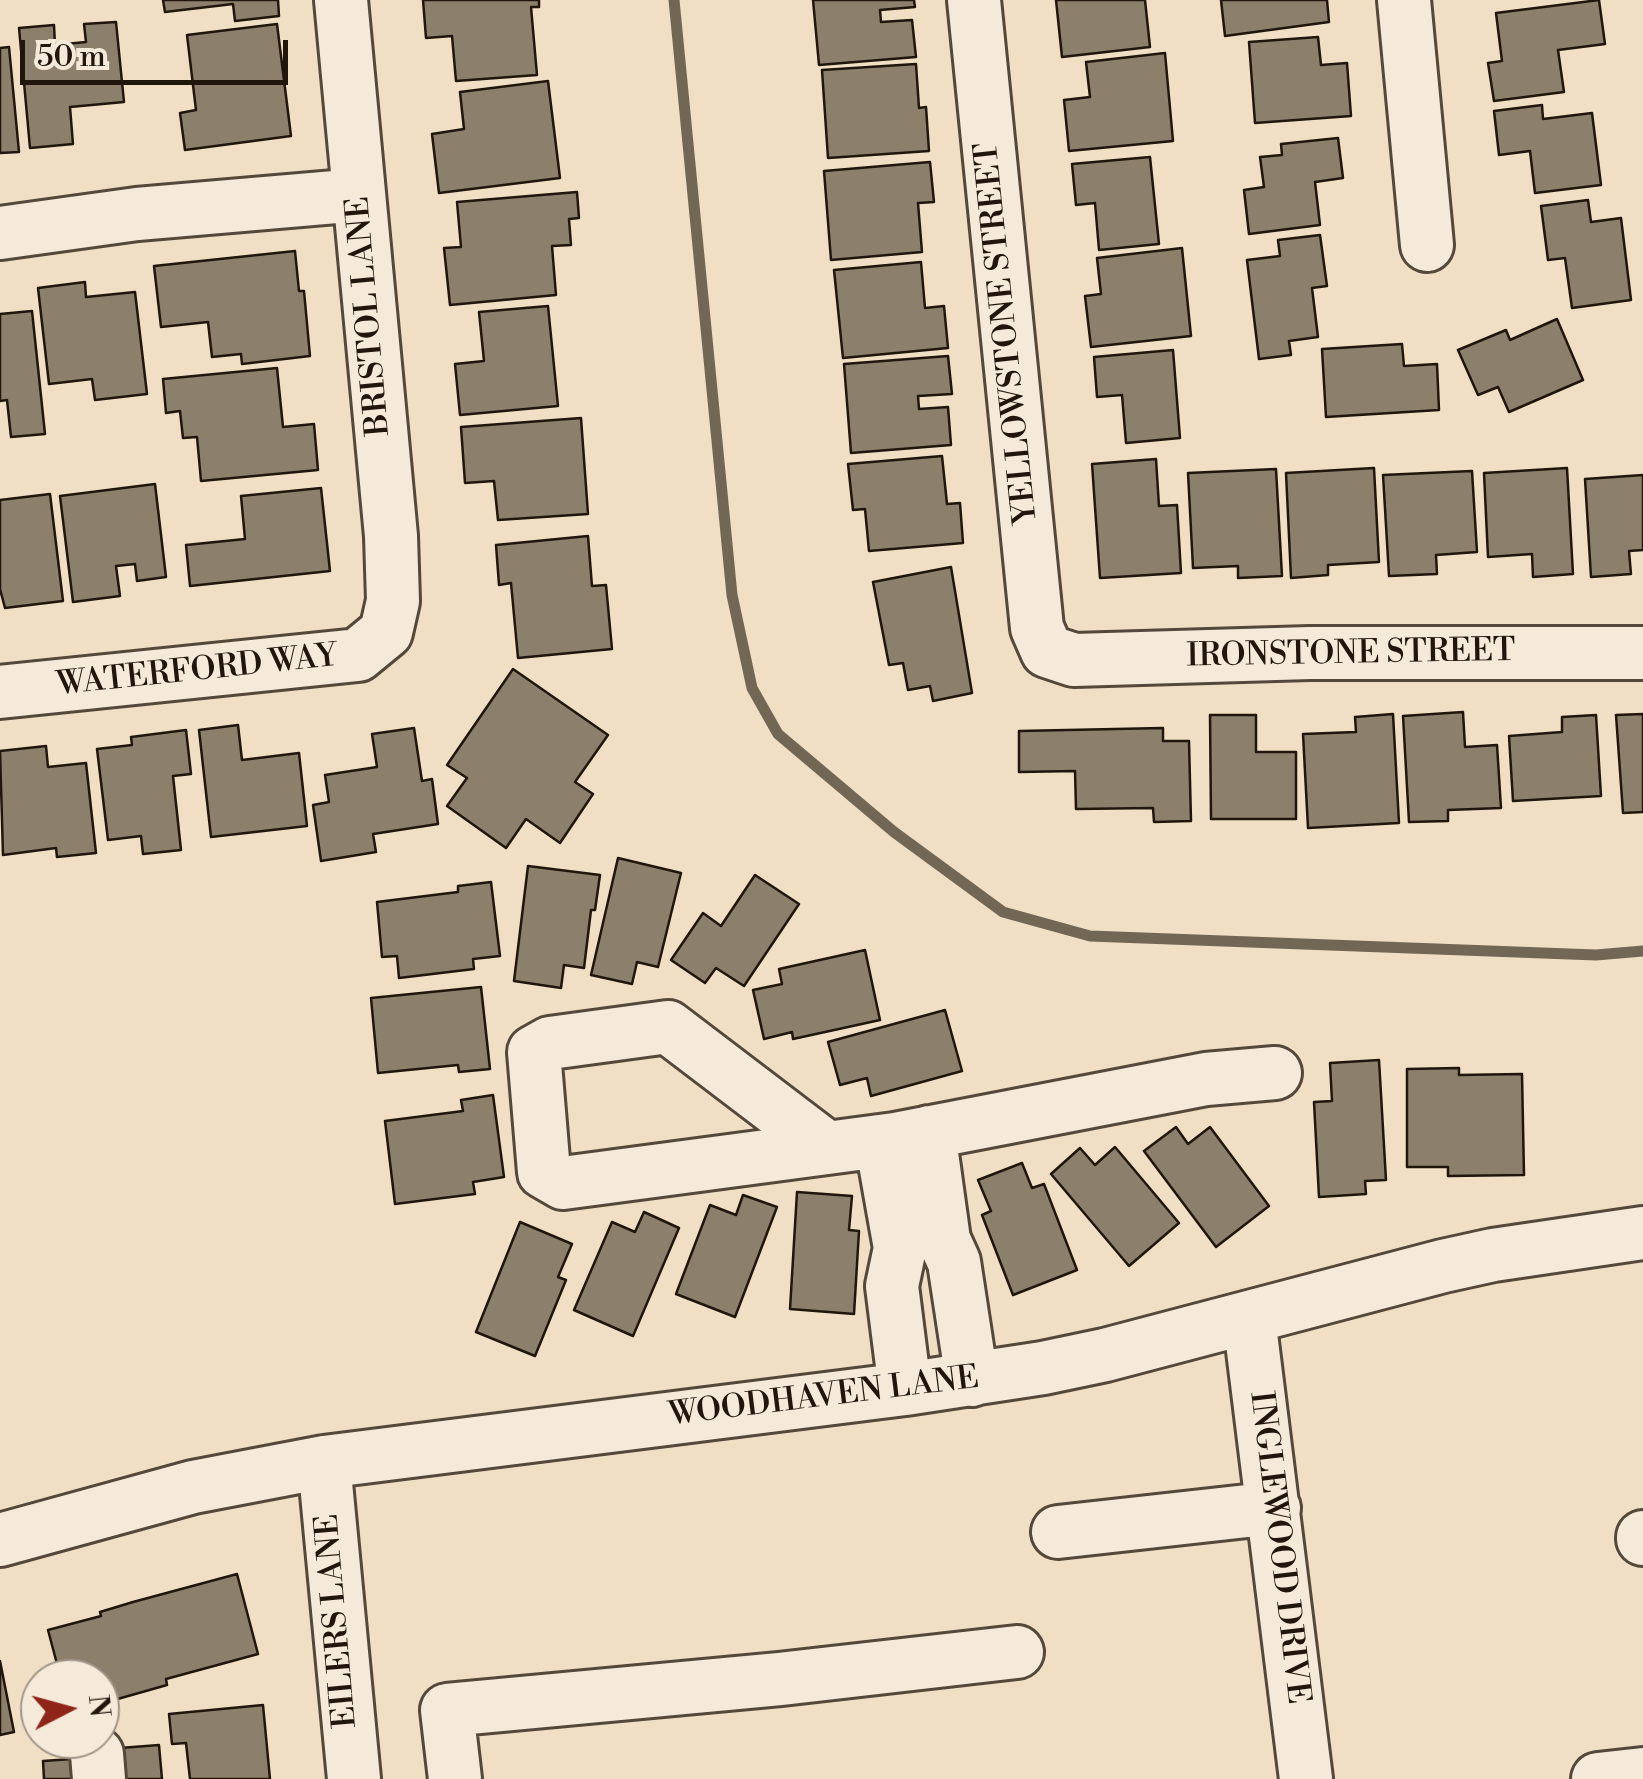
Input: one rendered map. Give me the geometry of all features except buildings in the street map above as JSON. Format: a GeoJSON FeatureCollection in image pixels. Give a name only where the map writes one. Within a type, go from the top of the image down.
{"type":"FeatureCollection","features":[{"type":"Feature","properties":{"kind":"street","name":"BRISTOL LANE"},"geometry":{"type":"LineString","coordinates":[[341,0],[390,536],[393,600],[386,632]]}},
{"type":"Feature","properties":{"kind":"street","name":"YELLOWSTONE STREET"},"geometry":{"type":"LineString","coordinates":[[974,0],[1037,628],[1047,651],[1060,656]]}},
{"type":"Feature","properties":{"kind":"street"},"geometry":{"type":"LineString","coordinates":[[1404,0],[1426,245]]}},
{"type":"Feature","properties":{"kind":"street"},"geometry":{"type":"LineString","coordinates":[[0,233],[136,214],[360,195]]}},
{"type":"Feature","properties":{"kind":"street","name":"WATERFORD WAY"},"geometry":{"type":"LineString","coordinates":[[0,692],[358,656],[386,632]]}},
{"type":"Feature","properties":{"kind":"street","name":"IRONSTONE STREET"},"geometry":{"type":"LineString","coordinates":[[1060,656],[1074,660],[1310,653],[1643,653]]}},
{"type":"Feature","properties":{"kind":"street"},"geometry":{"type":"LineString","coordinates":[[827,1148],[668,1026],[550,1043],[534,1052],[544,1172],[563,1183],[827,1148],[905,1137],[1206,1078],[1275,1073]]}},
{"type":"Feature","properties":{"kind":"street"},"geometry":{"type":"LineString","coordinates":[[905,1137],[922,1244],[892,1286],[905,1389]]}},
{"type":"Feature","properties":{"kind":"street","name":"WOODHAVEN LANE"},"geometry":{"type":"LineString","coordinates":[[0,1540],[177,1491],[324,1462],[972,1380],[1104,1355],[1493,1255],[1643,1233]]}},
{"type":"Feature","properties":{"kind":"street"},"geometry":{"type":"LineString","coordinates":[[922,1244],[954,1262],[972,1380]]}},
{"type":"Feature","properties":{"kind":"street","name":"INGLEWOOD DRIVE"},"geometry":{"type":"LineString","coordinates":[[1250,1318],[1306,1779]]}},
{"type":"Feature","properties":{"kind":"street","name":"EILERS LANE"},"geometry":{"type":"LineString","coordinates":[[324,1462],[354,1779]]}},
{"type":"Feature","properties":{"kind":"street"},"geometry":{"type":"LineString","coordinates":[[1058,1532],[1274,1508]]}},
{"type":"Feature","properties":{"kind":"street"},"geometry":{"type":"LineString","coordinates":[[455,1779],[447,1710],[1017,1652]]}},
{"type":"Feature","properties":{"kind":"street"},"geometry":{"type":"LineString","coordinates":[[1598,1779],[1643,1774]]}},
{"type":"Feature","properties":{"kind":"waterway"},"geometry":{"type":"LineString","coordinates":[[674,0],[732,595],[752,688],[778,734],[894,832],[1003,912],[1090,936],[1596,955],[1643,951]]}}]}
